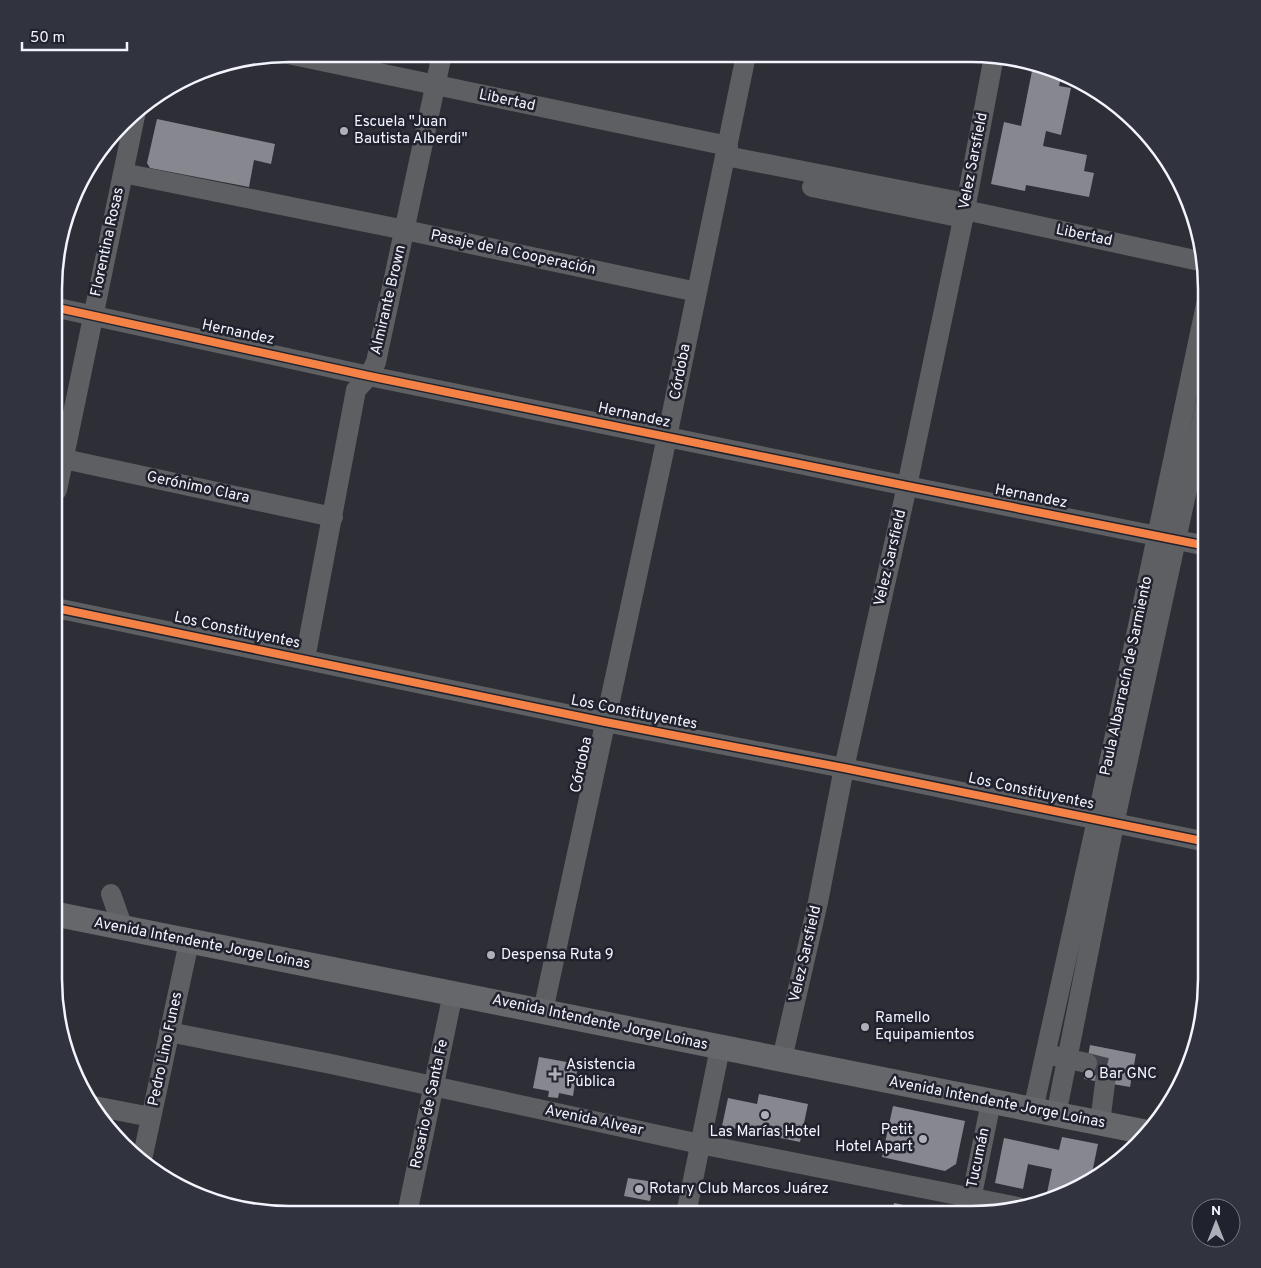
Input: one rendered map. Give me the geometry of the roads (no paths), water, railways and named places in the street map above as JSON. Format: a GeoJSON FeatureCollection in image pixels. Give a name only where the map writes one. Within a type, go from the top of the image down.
{"type":"FeatureCollection","features":[{"type":"Feature","properties":{"kind":"main road","name":"Avenida Intendente Jorge Loinas"},"geometry":{"type":"LineString","coordinates":[[62,915],[1139,1131]]}},
{"type":"Feature","properties":{"kind":"street","name":"Libertad"},"geometry":{"type":"LineString","coordinates":[[362,62],[439,71]]}},
{"type":"Feature","properties":{"kind":"street","name":"Libertad"},"geometry":{"type":"LineString","coordinates":[[390,62],[439,71],[727,151],[964,210],[1197,260]]}},
{"type":"Feature","properties":{"kind":"street","name":"Córdoba"},"geometry":{"type":"LineString","coordinates":[[543,1011],[667,437],[745,62]]}},
{"type":"Feature","properties":{"kind":"street","name":"Velez Sarsfield"},"geometry":{"type":"LineString","coordinates":[[782,1058],[818,902],[844,768],[907,486],[993,63]]}},
{"type":"Feature","properties":{"kind":"street","name":"Almirante Brown"},"geometry":{"type":"LineString","coordinates":[[305,660],[356,390],[368,376],[376,362],[439,71]]}},
{"type":"Feature","properties":{"kind":"street","name":"Florentina Rosas"},"geometry":{"type":"LineString","coordinates":[[62,468],[133,125]]}},
{"type":"Feature","properties":{"kind":"street","name":"Pasaje de la Cooperación"},"geometry":{"type":"LineString","coordinates":[[123,173],[697,292]]}},
{"type":"Feature","properties":{"kind":"street","name":"Hernandez"},"geometry":{"type":"LineString","coordinates":[[62,309],[368,376],[1198,544]]}},
{"type":"Feature","properties":{"kind":"street","name":"Paula Albarracín de Sarmiento"},"geometry":{"type":"LineString","coordinates":[[1045,1112],[1068,1058],[1106,822],[1157,536],[1198,342]]}},
{"type":"Feature","properties":{"kind":"street","name":"Paula Albarracín de Sarmiento"},"geometry":{"type":"LineString","coordinates":[[1045,1112],[1046,1054],[1177,539],[1198,440]]}},
{"type":"Feature","properties":{"kind":"street","name":"Gerónimo Clara"},"geometry":{"type":"LineString","coordinates":[[64,459],[333,517]]}},
{"type":"Feature","properties":{"kind":"street","name":"Los Constituyentes"},"geometry":{"type":"LineString","coordinates":[[62,609],[605,722],[844,768],[1198,840]]}},
{"type":"Feature","properties":{"kind":"street"},"geometry":{"type":"LineString","coordinates":[[111,894],[122,928]]}},
{"type":"Feature","properties":{"kind":"street","name":"Pedro Lino Funes"},"geometry":{"type":"LineString","coordinates":[[143,1152],[189,942]]}},
{"type":"Feature","properties":{"kind":"street","name":"Rosario de Santa Fe"},"geometry":{"type":"LineString","coordinates":[[409,1206],[453,993]]}},
{"type":"Feature","properties":{"kind":"street","name":"Avenida Alvear"},"geometry":{"type":"LineString","coordinates":[[170,1032],[331,1064],[700,1144],[969,1206]]}},
{"type":"Feature","properties":{"kind":"street"},"geometry":{"type":"LineString","coordinates":[[688,1206],[720,1048]]}},
{"type":"Feature","properties":{"kind":"street"},"geometry":{"type":"LineString","coordinates":[[1046,1054],[1087,1063]]}},
{"type":"Feature","properties":{"kind":"street"},"geometry":{"type":"LineString","coordinates":[[1100,1123],[1105,1083]]}},
{"type":"Feature","properties":{"kind":"street","name":"Tucumán"},"geometry":{"type":"LineString","coordinates":[[969,1206],[991,1102]]}},
{"type":"Feature","properties":{"kind":"street"},"geometry":{"type":"LineString","coordinates":[[103,1108],[151,1117]]}},
{"type":"Feature","properties":{"kind":"tunnel"},"geometry":{"type":"LineString","coordinates":[[1087,1063],[1107,1068],[1105,1083]]}},
{"type":"Feature","properties":{"kind":"place","name":"Escuela \"Juan Bautista Alberdi\""},"geometry":{"type":"Point","coordinates":[344,131]}},
{"type":"Feature","properties":{"kind":"place","name":"Despensa Ruta 9"},"geometry":{"type":"Point","coordinates":[491,955]}},
{"type":"Feature","properties":{"kind":"place","name":"Ramello Equipamientos"},"geometry":{"type":"Point","coordinates":[865,1027]}},
{"type":"Feature","properties":{"kind":"place","name":"Asistencia Pública"},"geometry":{"type":"Point","coordinates":[555,1074]}},
{"type":"Feature","properties":{"kind":"place","name":"Bar GNC"},"geometry":{"type":"Point","coordinates":[1089,1074]}},
{"type":"Feature","properties":{"kind":"place","name":"Las Marías Hotel"},"geometry":{"type":"Point","coordinates":[765,1115]}},
{"type":"Feature","properties":{"kind":"place","name":"Petit Hotel Apart"},"geometry":{"type":"Point","coordinates":[923,1139]}},
{"type":"Feature","properties":{"kind":"place","name":"Rotary Club Marcos Juárez"},"geometry":{"type":"Point","coordinates":[639,1189]}}]}
